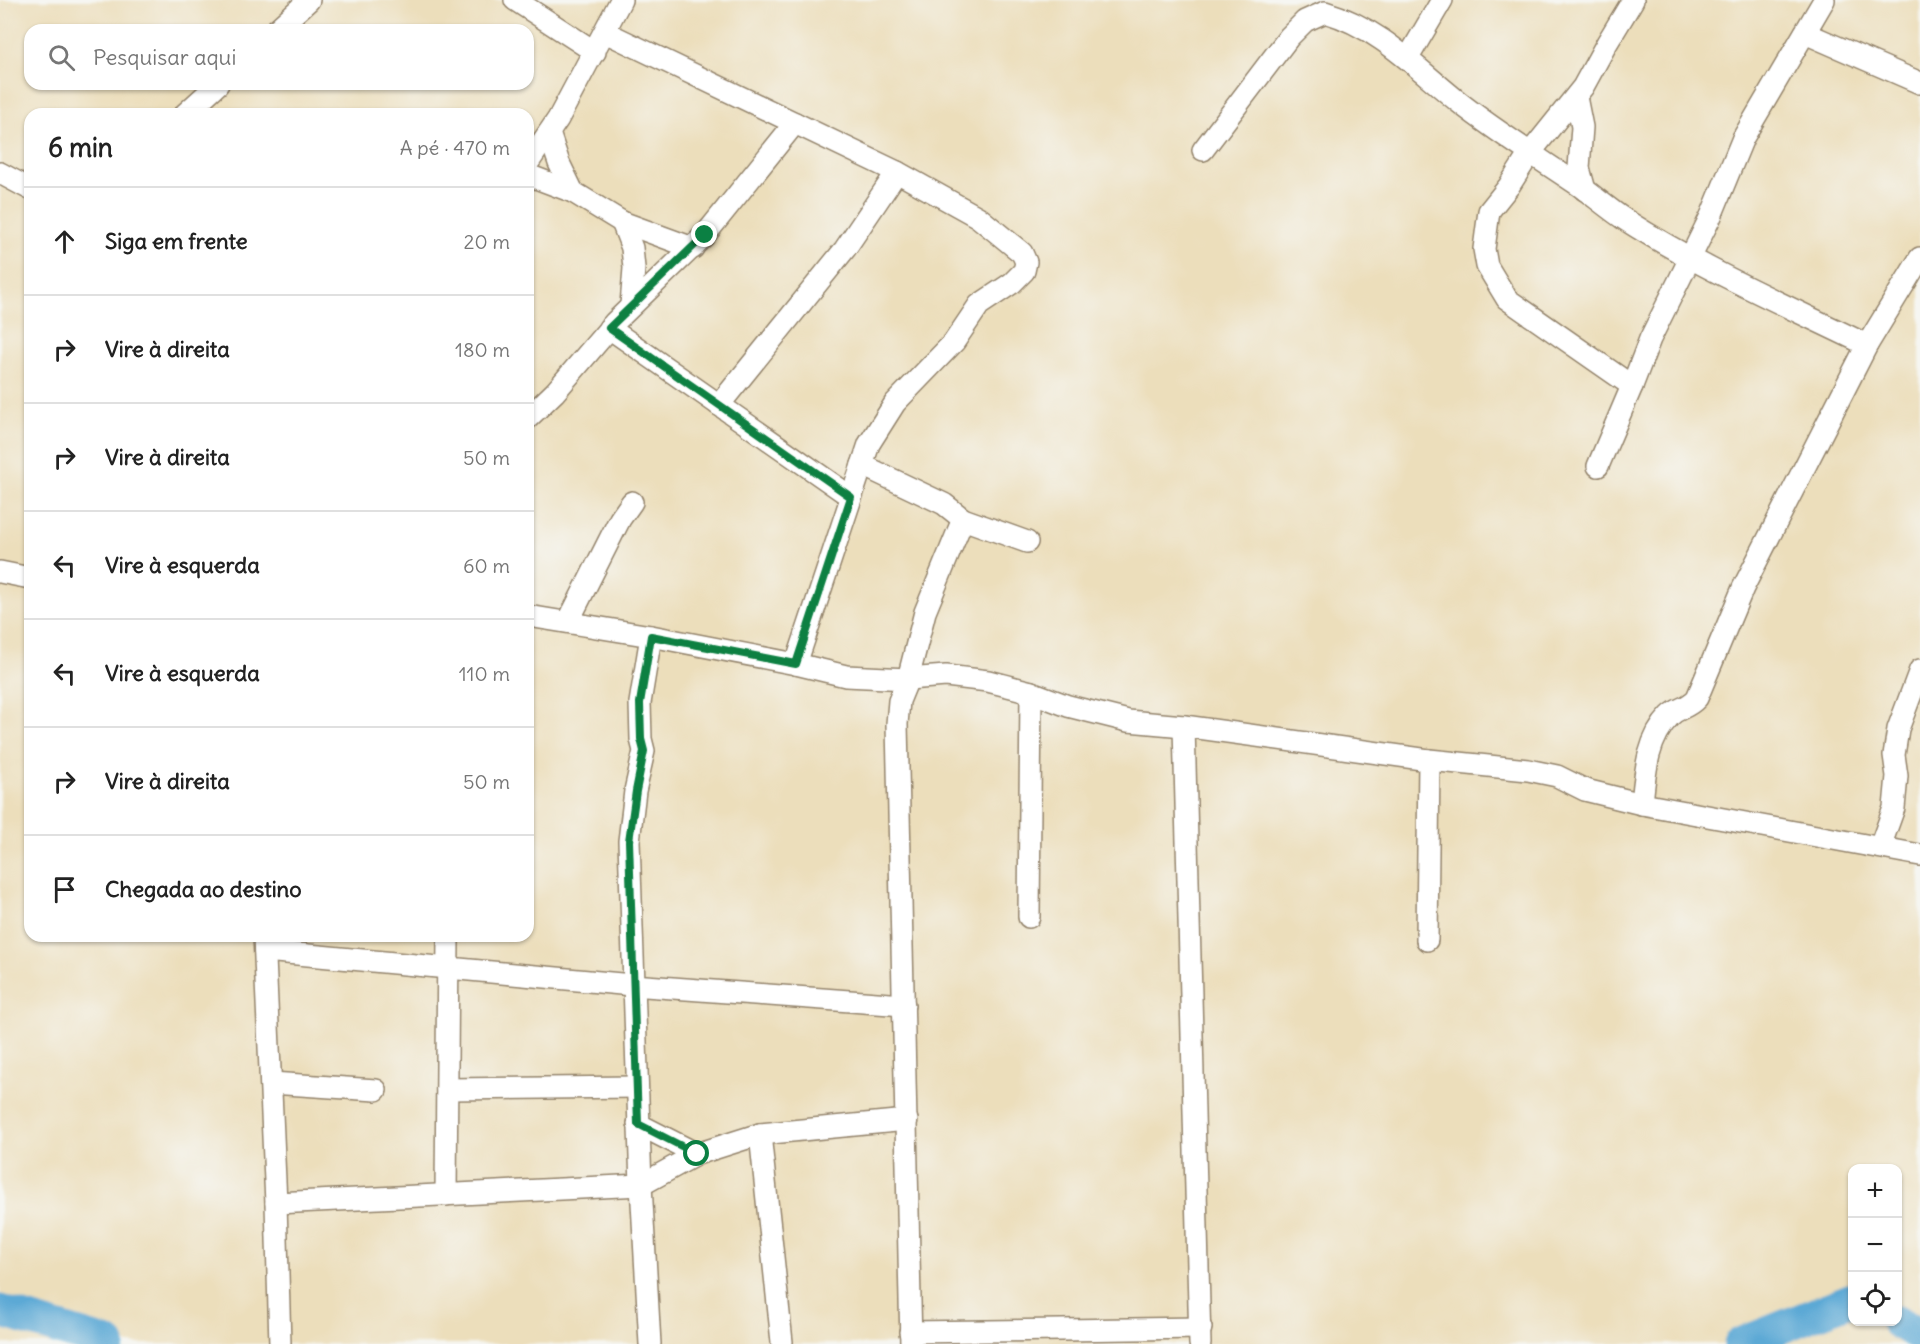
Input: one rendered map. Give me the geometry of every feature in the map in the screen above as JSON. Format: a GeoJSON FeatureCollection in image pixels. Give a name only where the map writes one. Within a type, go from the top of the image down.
{"type":"FeatureCollection","features":[{"type":"Feature","properties":{"kind":"street"},"geometry":{"type":"LineString","coordinates":[[283,24],[309,0]]}},
{"type":"Feature","properties":{"kind":"street"},"geometry":{"type":"LineString","coordinates":[[515,0],[595,52]]}},
{"type":"Feature","properties":{"kind":"street"},"geometry":{"type":"LineString","coordinates":[[534,154],[549,133],[595,52],[621,0]]}},
{"type":"Feature","properties":{"kind":"street"},"geometry":{"type":"LineString","coordinates":[[1408,58],[1442,0]]}},
{"type":"Feature","properties":{"kind":"street"},"geometry":{"type":"LineString","coordinates":[[1632,386],[1507,299],[1487,266],[1484,249],[1489,211],[1509,186],[1530,153],[1583,87],[1633,0]]}},
{"type":"Feature","properties":{"kind":"street"},"geometry":{"type":"LineString","coordinates":[[1598,466],[1650,339],[1691,257],[1743,138],[1824,0]]}},
{"type":"Feature","properties":{"kind":"street"},"geometry":{"type":"LineString","coordinates":[[1203,150],[1289,37],[1305,21],[1325,12],[1352,9],[1458,101],[1623,219],[1691,257],[1867,345]]}},
{"type":"Feature","properties":{"kind":"street"},"geometry":{"type":"LineString","coordinates":[[605,32],[897,172],[978,218],[1022,254],[1026,262],[1024,271],[1012,283],[979,305],[954,342],[895,403],[869,444],[796,664]]}},
{"type":"Feature","properties":{"kind":"street"},"geometry":{"type":"LineString","coordinates":[[1805,33],[1920,82]]}},
{"type":"Feature","properties":{"kind":"street"},"geometry":{"type":"LineString","coordinates":[[192,108],[211,90]]}},
{"type":"Feature","properties":{"kind":"street"},"geometry":{"type":"LineString","coordinates":[[1576,97],[1582,127],[1579,168],[1585,190]]}},
{"type":"Feature","properties":{"kind":"street"},"geometry":{"type":"LineString","coordinates":[[534,412],[555,392],[631,305],[693,248],[795,123]]}},
{"type":"Feature","properties":{"kind":"street"},"geometry":{"type":"LineString","coordinates":[[549,133],[559,163],[573,192]]}},
{"type":"Feature","properties":{"kind":"street"},"geometry":{"type":"LineString","coordinates":[[719,405],[845,249],[897,172]]}},
{"type":"Feature","properties":{"kind":"street"},"geometry":{"type":"LineString","coordinates":[[0,173],[24,186]]}},
{"type":"Feature","properties":{"kind":"street"},"geometry":{"type":"LineString","coordinates":[[534,177],[573,192],[621,222],[693,248]]}},
{"type":"Feature","properties":{"kind":"street"},"geometry":{"type":"LineString","coordinates":[[621,222],[632,248],[631,305]]}},
{"type":"Feature","properties":{"kind":"street"},"geometry":{"type":"LineString","coordinates":[[1642,804],[1645,772],[1651,747],[1659,729],[1672,713],[1690,706],[1697,698],[1743,588],[1867,345],[1920,258]]}},
{"type":"Feature","properties":{"kind":"street"},"geometry":{"type":"LineString","coordinates":[[609,328],[851,497]]}},
{"type":"Feature","properties":{"kind":"street"},"geometry":{"type":"LineString","coordinates":[[862,465],[944,504],[963,519],[1027,542]]}},
{"type":"Feature","properties":{"kind":"street"},"geometry":{"type":"LineString","coordinates":[[568,622],[620,519],[632,502]]}},
{"type":"Feature","properties":{"kind":"street"},"geometry":{"type":"LineString","coordinates":[[963,519],[925,612],[908,679],[899,701],[897,723],[910,1338],[1200,1336],[1185,726]]}},
{"type":"Feature","properties":{"kind":"street"},"geometry":{"type":"LineString","coordinates":[[0,572],[24,577]]}},
{"type":"Feature","properties":{"kind":"street"},"geometry":{"type":"LineString","coordinates":[[534,617],[651,636],[846,676],[908,679],[946,676],[988,681],[1031,692],[1068,706],[1128,721],[1185,726],[1528,770],[1557,776],[1586,790],[1642,804],[1920,855]]}},
{"type":"Feature","properties":{"kind":"street"},"geometry":{"type":"LineString","coordinates":[[650,1344],[632,985],[629,841],[644,751],[641,739],[640,703],[651,636]]}},
{"type":"Feature","properties":{"kind":"street"},"geometry":{"type":"LineString","coordinates":[[1880,847],[1894,808],[1897,776],[1894,754],[1898,729],[1920,670]]}},
{"type":"Feature","properties":{"kind":"street"},"geometry":{"type":"LineString","coordinates":[[1029,917],[1031,692]]}},
{"type":"Feature","properties":{"kind":"street"},"geometry":{"type":"LineString","coordinates":[[1427,940],[1429,759]]}},
{"type":"Feature","properties":{"kind":"street"},"geometry":{"type":"LineString","coordinates":[[446,1195],[448,942]]}},
{"type":"Feature","properties":{"kind":"street"},"geometry":{"type":"LineString","coordinates":[[280,1344],[265,944],[447,968],[632,985],[904,1005]]}},
{"type":"Feature","properties":{"kind":"street"},"geometry":{"type":"LineString","coordinates":[[271,1083],[376,1090]]}},
{"type":"Feature","properties":{"kind":"street"},"geometry":{"type":"LineString","coordinates":[[447,1089],[637,1087]]}},
{"type":"Feature","properties":{"kind":"street"},"geometry":{"type":"LineString","coordinates":[[276,1203],[641,1185],[697,1154],[760,1134],[907,1120]]}},
{"type":"Feature","properties":{"kind":"street"},"geometry":{"type":"LineString","coordinates":[[638,1124],[697,1154]]}},
{"type":"Feature","properties":{"kind":"street"},"geometry":{"type":"LineString","coordinates":[[760,1134],[782,1342]]}},
{"type":"Feature","properties":{"kind":"waterway"},"geometry":{"type":"LineString","coordinates":[[1740,1344],[1848,1301]]}},
{"type":"Feature","properties":{"kind":"waterway"},"geometry":{"type":"LineString","coordinates":[[0,1311],[109,1344]]}},
{"type":"Feature","properties":{"kind":"waterway"},"geometry":{"type":"LineString","coordinates":[[1902,1325],[1920,1335]]}},
{"type":"Feature","properties":{"kind":"route"},"geometry":{"type":"LineString","coordinates":[[697,1154],[638,1124],[629,841],[644,751],[641,739],[640,703],[651,636],[796,664],[851,497],[609,328],[705,235]]}}]}
